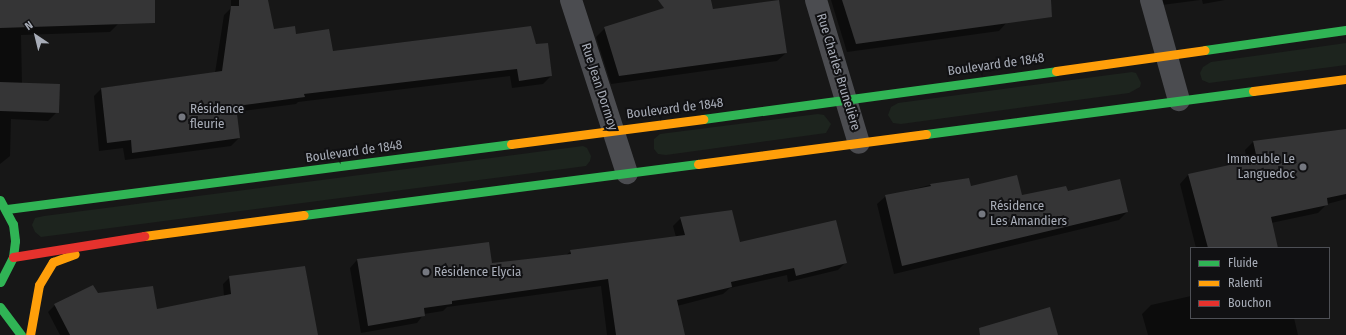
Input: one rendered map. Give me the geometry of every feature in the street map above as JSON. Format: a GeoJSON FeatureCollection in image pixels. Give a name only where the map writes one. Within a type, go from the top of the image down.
{"type":"FeatureCollection","features":[{"type":"Feature","properties":{"kind":"street","name":"Rue Jean Dormoy"},"geometry":{"type":"LineString","coordinates":[[571,0],[627,173]]}},
{"type":"Feature","properties":{"kind":"street","name":"Rue Charles Brunelière"},"geometry":{"type":"LineString","coordinates":[[816,0],[859,143]]}},
{"type":"Feature","properties":{"kind":"street"},"geometry":{"type":"LineString","coordinates":[[1150,0],[1179,100]]}},
{"type":"Feature","properties":{"kind":"street","name":"Boulevard de 1848"},"geometry":{"type":"LineString","coordinates":[[7,209],[51,205],[847,100],[1165,54],[1346,30]]}},
{"type":"Feature","properties":{"kind":"street"},"geometry":{"type":"LineString","coordinates":[[13,257],[114,240],[1346,79]]}},
{"type":"Feature","properties":{"kind":"street"},"geometry":{"type":"LineString","coordinates":[[0,200],[7,209],[15,241],[13,257],[0,282]]}},
{"type":"Feature","properties":{"kind":"street"},"geometry":{"type":"LineString","coordinates":[[30,335],[39,285],[53,262],[114,240]]}},
{"type":"Feature","properties":{"kind":"street"},"geometry":{"type":"LineString","coordinates":[[0,308],[21,335]]}},
{"type":"Feature","properties":{"kind":"shaded area"},"geometry":{"type":"Polygon","coordinates":[[[1346,43],[1346,65],[1209,83],[1202,80],[1200,73],[1203,67],[1211,62],[1346,43]]]}},
{"type":"Feature","properties":{"kind":"shaded area"},"geometry":{"type":"Polygon","coordinates":[[[1132,72],[1136,73],[1141,83],[1140,87],[1129,93],[901,124],[893,123],[888,115],[891,107],[898,103],[1132,72]]]}},
{"type":"Feature","properties":{"kind":"shaded area"},"geometry":{"type":"Polygon","coordinates":[[[818,114],[824,115],[831,124],[826,133],[666,155],[658,154],[654,149],[654,139],[660,134],[818,114]]]}},
{"type":"Feature","properties":{"kind":"shaded area"},"geometry":{"type":"Polygon","coordinates":[[[583,146],[587,148],[591,156],[590,161],[586,166],[41,237],[35,232],[32,225],[35,218],[44,216],[583,146]]]}},
{"type":"Feature","properties":{"kind":"building"},"geometry":{"type":"Polygon","coordinates":[[[0,0],[155,0],[155,23],[0,28],[0,0]]]}},
{"type":"Feature","properties":{"kind":"building"},"geometry":{"type":"Polygon","coordinates":[[[239,0],[268,0],[274,29],[295,26],[296,34],[329,29],[333,51],[531,26],[536,44],[548,43],[552,76],[519,81],[517,69],[304,94],[305,97],[236,106],[240,138],[132,153],[131,140],[107,143],[101,88],[222,71],[231,6],[239,6],[239,0]]]}},
{"type":"Feature","properties":{"kind":"building"},"geometry":{"type":"Polygon","coordinates":[[[658,0],[711,0],[713,9],[779,0],[787,53],[619,76],[604,27],[664,8],[658,0]]]}},
{"type":"Feature","properties":{"kind":"building"},"geometry":{"type":"Polygon","coordinates":[[[842,0],[1051,0],[1052,17],[856,44],[842,0]]]}},
{"type":"Feature","properties":{"kind":"building"},"geometry":{"type":"Polygon","coordinates":[[[0,82],[60,84],[59,113],[0,111],[0,82]]]}},
{"type":"Feature","properties":{"kind":"building"},"geometry":{"type":"Polygon","coordinates":[[[1346,129],[1346,194],[1327,198],[1328,205],[1271,217],[1278,247],[1208,247],[1188,174],[1257,159],[1253,141],[1346,129]]]}},
{"type":"Feature","properties":{"kind":"building"},"geometry":{"type":"Polygon","coordinates":[[[1017,175],[1022,195],[1066,186],[1068,191],[1120,179],[1128,212],[902,266],[885,195],[931,186],[930,184],[969,178],[971,186],[1017,175]]]}},
{"type":"Feature","properties":{"kind":"building"},"geometry":{"type":"Polygon","coordinates":[[[732,210],[740,242],[836,220],[847,263],[796,276],[794,268],[731,282],[732,287],[677,300],[685,335],[616,335],[608,279],[452,301],[452,304],[424,308],[425,316],[368,326],[357,259],[489,242],[492,263],[571,254],[570,250],[685,235],[680,217],[732,210]]]}},
{"type":"Feature","properties":{"kind":"building"},"geometry":{"type":"Polygon","coordinates":[[[305,266],[318,335],[70,335],[54,304],[93,285],[98,293],[153,286],[157,309],[231,294],[229,276],[305,266]]]}},
{"type":"Feature","properties":{"kind":"building"},"geometry":{"type":"Polygon","coordinates":[[[1050,307],[1058,335],[980,335],[979,328],[1050,307]]]}},
{"type":"Feature","properties":{"kind":"traffic: fast"},"geometry":{"type":"LineString","coordinates":[[1205,50],[1346,30]]}},
{"type":"Feature","properties":{"kind":"traffic: fast"},"geometry":{"type":"LineString","coordinates":[[703,119],[1056,71]]}},
{"type":"Feature","properties":{"kind":"traffic: fast"},"geometry":{"type":"LineString","coordinates":[[926,134],[1253,91]]}},
{"type":"Feature","properties":{"kind":"traffic: fast"},"geometry":{"type":"LineString","coordinates":[[7,209],[511,144]]}},
{"type":"Feature","properties":{"kind":"traffic: fast"},"geometry":{"type":"LineString","coordinates":[[304,215],[698,164]]}},
{"type":"Feature","properties":{"kind":"traffic: fast"},"geometry":{"type":"LineString","coordinates":[[0,200],[13,224],[15,241],[13,257],[0,282]]}},
{"type":"Feature","properties":{"kind":"traffic: fast"},"geometry":{"type":"LineString","coordinates":[[0,307],[21,335]]}},
{"type":"Feature","properties":{"kind":"traffic: slow"},"geometry":{"type":"LineString","coordinates":[[1056,71],[1205,50]]}},
{"type":"Feature","properties":{"kind":"traffic: slow"},"geometry":{"type":"LineString","coordinates":[[1253,91],[1346,79]]}},
{"type":"Feature","properties":{"kind":"traffic: slow"},"geometry":{"type":"LineString","coordinates":[[511,144],[703,119]]}},
{"type":"Feature","properties":{"kind":"traffic: slow"},"geometry":{"type":"LineString","coordinates":[[698,164],[926,134]]}},
{"type":"Feature","properties":{"kind":"traffic: slow"},"geometry":{"type":"LineString","coordinates":[[144,236],[304,215]]}},
{"type":"Feature","properties":{"kind":"traffic: slow"},"geometry":{"type":"LineString","coordinates":[[30,335],[39,285],[53,262],[75,254]]}},
{"type":"Feature","properties":{"kind":"traffic: jam"},"geometry":{"type":"LineString","coordinates":[[13,257],[144,236]]}},
{"type":"Feature","properties":{"kind":"place","name":"Résidence fleurie"},"geometry":{"type":"Point","coordinates":[182,117]}},
{"type":"Feature","properties":{"kind":"place","name":"Immeuble Le Languedoc"},"geometry":{"type":"Point","coordinates":[1303,167]}},
{"type":"Feature","properties":{"kind":"place","name":"Résidence Les Amandiers"},"geometry":{"type":"Point","coordinates":[982,214]}},
{"type":"Feature","properties":{"kind":"place","name":"Résidence Elycia"},"geometry":{"type":"Point","coordinates":[426,272]}}]}
